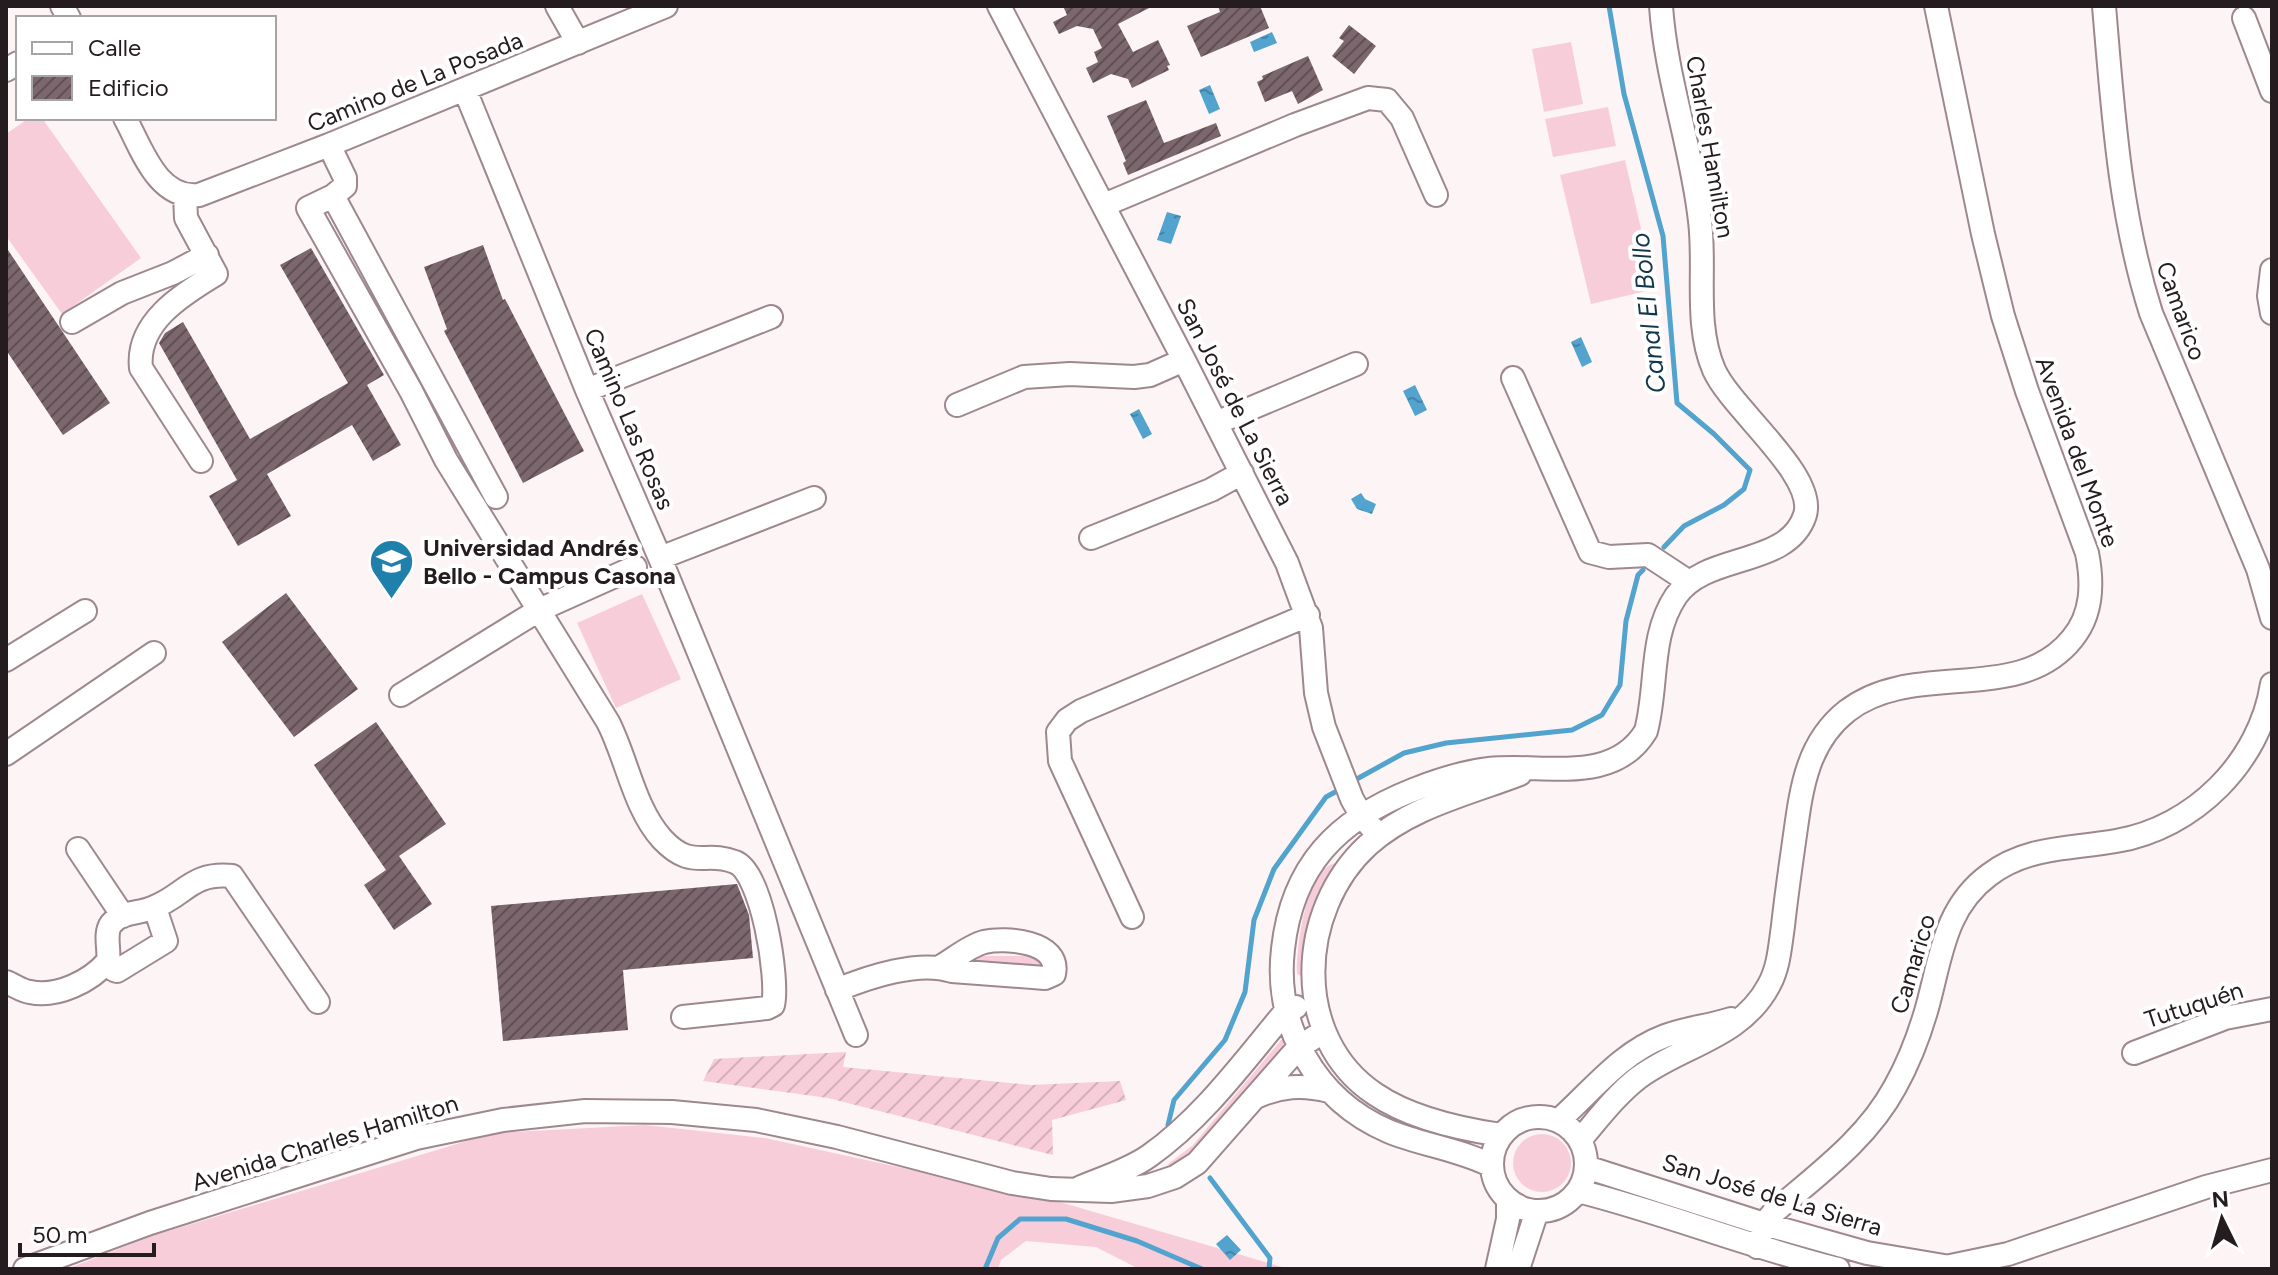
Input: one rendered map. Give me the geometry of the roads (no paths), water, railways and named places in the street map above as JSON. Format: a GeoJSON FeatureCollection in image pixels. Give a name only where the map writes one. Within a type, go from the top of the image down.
{"type":"FeatureCollection","features":[{"type":"Feature","properties":{"kind":"street"},"geometry":{"type":"LineString","coordinates":[[557,6],[578,43]]}},
{"type":"Feature","properties":{"kind":"street","name":"Camino de La Posada"},"geometry":{"type":"LineString","coordinates":[[185,195],[205,193],[329,145],[666,6]]}},
{"type":"Feature","properties":{"kind":"street","name":"San José de La Sierra"},"geometry":{"type":"LineString","coordinates":[[999,6],[1287,563],[1308,615],[1316,693],[1324,727],[1361,815],[1379,836]]}},
{"type":"Feature","properties":{"kind":"street","name":"Charles Hamilton"},"geometry":{"type":"LineString","coordinates":[[1298,1048],[1286,1011],[1282,959],[1292,902],[1302,878],[1329,842],[1361,815],[1384,801],[1460,774],[1491,769],[1599,766],[1615,761],[1638,744],[1646,731],[1661,626],[1677,594],[1689,582],[1712,569],[1783,544],[1805,516],[1807,500],[1795,473],[1734,402],[1715,373],[1706,346],[1700,218],[1667,53],[1661,6]]}},
{"type":"Feature","properties":{"kind":"street","name":"Avenida del Monte"},"geometry":{"type":"LineString","coordinates":[[1580,1140],[1637,1079],[1720,1035],[1765,993],[1775,972],[1803,780],[1815,750],[1829,729],[1848,710],[1895,687],[2016,674],[2041,665],[2070,642],[2089,606],[2091,579],[2087,553],[2027,391],[1992,275],[1936,6]]}},
{"type":"Feature","properties":{"kind":"street","name":"Camarico"},"geometry":{"type":"LineString","coordinates":[[2104,6],[2119,172],[2139,275],[2151,313],[2258,569],[2272,618]]}},
{"type":"Feature","properties":{"kind":"street"},"geometry":{"type":"LineString","coordinates":[[2244,18],[2272,91]]}},
{"type":"Feature","properties":{"kind":"street","name":"Camino Las Rosas"},"geometry":{"type":"LineString","coordinates":[[465,90],[856,1035]]}},
{"type":"Feature","properties":{"kind":"street"},"geometry":{"type":"LineString","coordinates":[[1104,205],[1368,98],[1387,100],[1402,118],[1436,195]]}},
{"type":"Feature","properties":{"kind":"street"},"geometry":{"type":"LineString","coordinates":[[126,120],[158,178],[170,189],[185,195],[186,218],[216,274],[184,293],[145,333],[139,352],[141,368],[201,461]]}},
{"type":"Feature","properties":{"kind":"street"},"geometry":{"type":"LineString","coordinates":[[329,145],[345,178],[345,186],[333,196],[308,208],[446,460],[608,722],[620,745],[643,809],[660,837],[686,857],[734,861],[746,868],[754,883],[776,974],[773,1005],[683,1017]]}},
{"type":"Feature","properties":{"kind":"street"},"geometry":{"type":"LineString","coordinates":[[333,196],[496,497]]}},
{"type":"Feature","properties":{"kind":"street"},"geometry":{"type":"LineString","coordinates":[[72,322],[122,293],[173,273],[207,255]]}},
{"type":"Feature","properties":{"kind":"street"},"geometry":{"type":"LineString","coordinates":[[2272,270],[2269,296],[2272,313]]}},
{"type":"Feature","properties":{"kind":"street"},"geometry":{"type":"LineString","coordinates":[[587,390],[771,317]]}},
{"type":"Feature","properties":{"kind":"street"},"geometry":{"type":"LineString","coordinates":[[957,405],[1024,377],[1070,374],[1134,377],[1150,375],[1184,360]]}},
{"type":"Feature","properties":{"kind":"street"},"geometry":{"type":"LineString","coordinates":[[1216,423],[1356,364]]}},
{"type":"Feature","properties":{"kind":"street"},"geometry":{"type":"LineString","coordinates":[[1513,378],[1590,552],[1609,557],[1648,555],[1689,582]]}},
{"type":"Feature","properties":{"kind":"street"},"geometry":{"type":"LineString","coordinates":[[1091,538],[1211,490],[1242,473]]}},
{"type":"Feature","properties":{"kind":"street"},"geometry":{"type":"LineString","coordinates":[[660,558],[814,498]]}},
{"type":"Feature","properties":{"kind":"street"},"geometry":{"type":"LineString","coordinates":[[401,695],[539,610],[635,567]]}},
{"type":"Feature","properties":{"kind":"street"},"geometry":{"type":"LineString","coordinates":[[6,660],[85,611]]}},
{"type":"Feature","properties":{"kind":"street"},"geometry":{"type":"LineString","coordinates":[[1132,917],[1060,761],[1058,732],[1067,720],[1081,711],[1308,615]]}},
{"type":"Feature","properties":{"kind":"street"},"geometry":{"type":"LineString","coordinates":[[6,754],[154,653]]}},
{"type":"Feature","properties":{"kind":"street","name":"Camarico"},"geometry":{"type":"LineString","coordinates":[[1764,1224],[1854,1142],[1888,1099],[1920,1033],[1950,922],[1977,885],[2001,866],[2033,852],[2139,836],[2194,808],[2223,782],[2249,748],[2267,709],[2272,684]]}},
{"type":"Feature","properties":{"kind":"street","name":"Charles Hamilton"},"geometry":{"type":"LineString","coordinates":[[1324,1031],[1313,967],[1317,930],[1323,910],[1342,874],[1379,836],[1408,817],[1536,768]]}},
{"type":"Feature","properties":{"kind":"street"},"geometry":{"type":"LineString","coordinates":[[78,849],[123,916]]}},
{"type":"Feature","properties":{"kind":"street"},"geometry":{"type":"LineString","coordinates":[[754,883],[786,866]]}},
{"type":"Feature","properties":{"kind":"street"},"geometry":{"type":"LineString","coordinates":[[155,908],[166,941],[114,970],[108,961],[108,929],[114,921],[155,908],[193,882],[214,874],[232,876],[318,1002]]}},
{"type":"Feature","properties":{"kind":"street"},"geometry":{"type":"LineString","coordinates":[[6,982],[29,992],[60,990],[93,976],[108,961]]}},
{"type":"Feature","properties":{"kind":"street"},"geometry":{"type":"LineString","coordinates":[[837,990],[874,975],[940,967]]}},
{"type":"Feature","properties":{"kind":"street","name":"Avenida Charles Hamilton"},"geometry":{"type":"LineString","coordinates":[[1072,1190],[1128,1167],[1163,1145],[1226,1082],[1286,1011],[1316,997]]}},
{"type":"Feature","properties":{"kind":"street","name":"Tutuquén"},"geometry":{"type":"LineString","coordinates":[[2134,1053],[2225,1018],[2272,1009]]}},
{"type":"Feature","properties":{"kind":"street"},"geometry":{"type":"LineString","coordinates":[[1558,1121],[1613,1068],[1639,1048],[1666,1035],[1721,1022],[1747,1012]]}},
{"type":"Feature","properties":{"kind":"street"},"geometry":{"type":"LineString","coordinates":[[1324,1031],[1337,1056],[1354,1077],[1394,1105],[1435,1119],[1501,1135]]}},
{"type":"Feature","properties":{"kind":"street","name":"Avenida Charles Hamilton"},"geometry":{"type":"LineString","coordinates":[[25,1269],[150,1223],[385,1147],[490,1122],[585,1111],[672,1112],[756,1120],[837,1137],[1012,1183],[1072,1190],[1130,1189],[1175,1177],[1206,1154],[1298,1048],[1324,1031]]}},
{"type":"Feature","properties":{"kind":"street"},"geometry":{"type":"LineString","coordinates":[[1298,1048],[1329,1091],[1387,1130],[1492,1166]]}},
{"type":"Feature","properties":{"kind":"street"},"geometry":{"type":"LineString","coordinates":[[1254,1098],[1292,1086],[1329,1091]]}},
{"type":"Feature","properties":{"kind":"street"},"geometry":{"type":"LineString","coordinates":[[1532,1117],[1558,1121],[1580,1140],[1584,1149],[1586,1167],[1578,1191],[1560,1206],[1527,1210],[1508,1200],[1496,1185],[1492,1166],[1494,1149],[1501,1135],[1515,1123],[1532,1117]]}},
{"type":"Feature","properties":{"kind":"street","name":"San José de La Sierra"},"geometry":{"type":"LineString","coordinates":[[1586,1167],[1764,1224],[1867,1253],[1940,1268],[2008,1254],[2206,1187],[2272,1170]]}},
{"type":"Feature","properties":{"kind":"street","name":"San José de La Sierra"},"geometry":{"type":"LineString","coordinates":[[1578,1191],[1635,1205],[1757,1247],[1838,1269]]}},
{"type":"Feature","properties":{"kind":"street"},"geometry":{"type":"LineString","coordinates":[[1497,1269],[1508,1219],[1508,1200]]}},
{"type":"Feature","properties":{"kind":"street"},"geometry":{"type":"LineString","coordinates":[[1518,1269],[1537,1211]]}},
{"type":"Feature","properties":{"kind":"street"},"geometry":{"type":"LineString","coordinates":[[1757,1247],[1764,1224]]}},
{"type":"Feature","properties":{"kind":"water"},"geometry":{"type":"Polygon","coordinates":[[[1272,32],[1277,43],[1254,52],[1250,42],[1272,32]]]}},
{"type":"Feature","properties":{"kind":"water"},"geometry":{"type":"Polygon","coordinates":[[[1210,85],[1220,109],[1209,114],[1199,90],[1210,85]]]}},
{"type":"Feature","properties":{"kind":"water"},"geometry":{"type":"Polygon","coordinates":[[[1167,212],[1181,216],[1171,244],[1157,240],[1167,212]]]}},
{"type":"Feature","properties":{"kind":"water"},"geometry":{"type":"Polygon","coordinates":[[[1581,337],[1592,362],[1582,367],[1571,342],[1581,337]]]}},
{"type":"Feature","properties":{"kind":"water"},"geometry":{"type":"Polygon","coordinates":[[[1415,385],[1427,410],[1415,416],[1403,391],[1415,385]]]}},
{"type":"Feature","properties":{"kind":"water"},"geometry":{"type":"Polygon","coordinates":[[[1139,409],[1152,434],[1143,439],[1130,414],[1139,409]]]}},
{"type":"Feature","properties":{"kind":"water"},"geometry":{"type":"Polygon","coordinates":[[[1361,493],[1365,499],[1376,504],[1372,514],[1357,509],[1351,499],[1361,493]]]}},
{"type":"Feature","properties":{"kind":"water"},"geometry":{"type":"Polygon","coordinates":[[[1227,1235],[1241,1250],[1230,1260],[1216,1244],[1227,1235]]]}},
{"type":"Feature","properties":{"kind":"waterway","name":"Canal El Bollo"},"geometry":{"type":"LineString","coordinates":[[1609,6],[1624,94],[1663,236],[1677,403],[1750,470],[1744,489],[1724,505],[1684,526],[1664,547]]}},
{"type":"Feature","properties":{"kind":"waterway","name":"Canal El Bollo"},"geometry":{"type":"LineString","coordinates":[[1355,780],[1404,753],[1446,743],[1572,730],[1602,715],[1620,685],[1626,621],[1638,575],[1643,570]]}},
{"type":"Feature","properties":{"kind":"waterway","name":"Canal El Bollo"},"geometry":{"type":"LineString","coordinates":[[1168,1125],[1174,1100],[1225,1040],[1245,992],[1254,920],[1274,869],[1326,797],[1337,791]]}},
{"type":"Feature","properties":{"kind":"waterway","name":"Canal El Bollo"},"geometry":{"type":"LineString","coordinates":[[1210,1178],[1270,1258],[1269,1269]]}},
{"type":"Feature","properties":{"kind":"waterway","name":"Canal El Bollo"},"geometry":{"type":"LineString","coordinates":[[985,1269],[998,1238],[1020,1219],[1066,1219],[1137,1241],[1202,1269]]}},
{"type":"Feature","properties":{"kind":"place","name":"Universidad Andrés Bello - Campus Casona"},"geometry":{"type":"Point","coordinates":[392,601]}}]}
